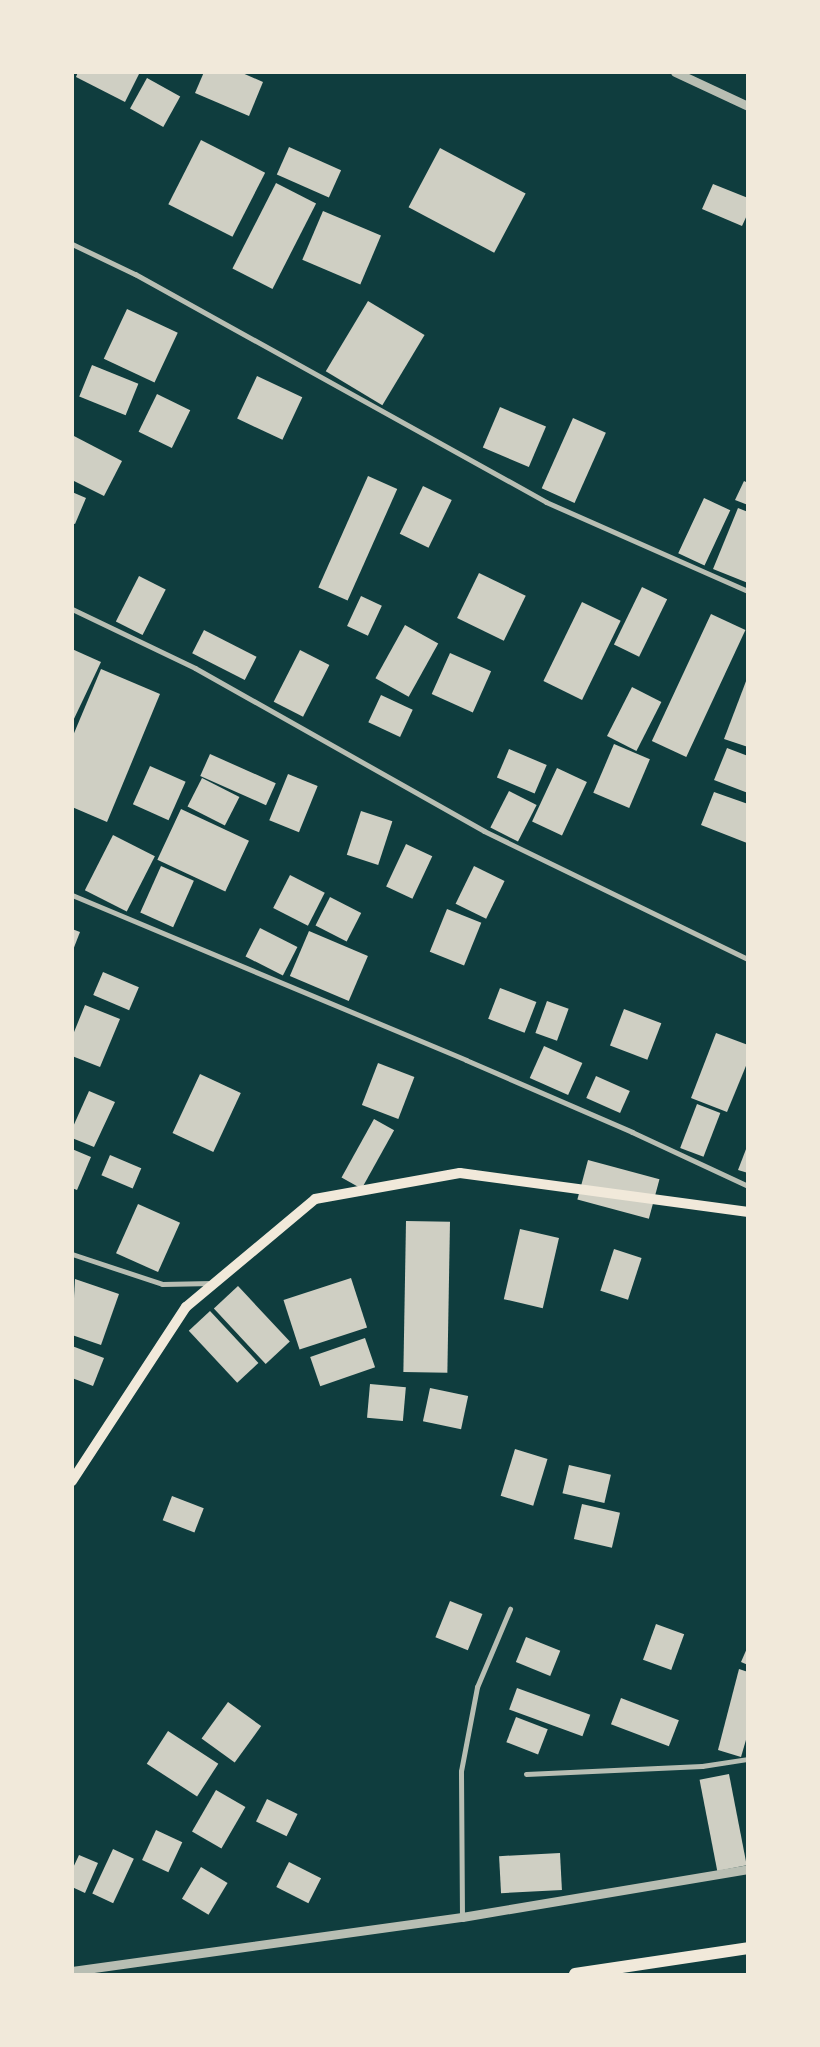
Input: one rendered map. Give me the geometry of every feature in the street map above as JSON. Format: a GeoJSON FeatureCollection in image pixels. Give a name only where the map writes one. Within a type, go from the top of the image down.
{"type":"FeatureCollection","features":[{"type":"Feature","properties":{"kind":"main road"},"geometry":{"type":"LineString","coordinates":[[72,1481],[186,1307],[315,1199],[460,1174],[748,1212]]}},
{"type":"Feature","properties":{"kind":"main road"},"geometry":{"type":"LineString","coordinates":[[575,1974],[748,1948]]}},
{"type":"Feature","properties":{"kind":"street"},"geometry":{"type":"LineString","coordinates":[[675,72],[748,106]]}},
{"type":"Feature","properties":{"kind":"street"},"geometry":{"type":"LineString","coordinates":[[72,244],[135,274],[546,502],[748,591]]}},
{"type":"Feature","properties":{"kind":"street"},"geometry":{"type":"LineString","coordinates":[[72,609],[195,668],[484,831],[748,960]]}},
{"type":"Feature","properties":{"kind":"street"},"geometry":{"type":"LineString","coordinates":[[72,895],[510,1079],[748,1186]]}},
{"type":"Feature","properties":{"kind":"street"},"geometry":{"type":"LineString","coordinates":[[72,1254],[162,1284],[214,1283]]}},
{"type":"Feature","properties":{"kind":"street"},"geometry":{"type":"LineString","coordinates":[[462,1917],[461,1771],[477,1687],[510,1609]]}},
{"type":"Feature","properties":{"kind":"street"},"geometry":{"type":"LineString","coordinates":[[526,1774],[702,1766],[748,1759]]}},
{"type":"Feature","properties":{"kind":"street"},"geometry":{"type":"LineString","coordinates":[[72,1971],[462,1917],[748,1869]]}},
{"type":"Feature","properties":{"kind":"building"},"geometry":{"type":"Polygon","coordinates":[[[78,72],[140,72],[125,102],[76,77],[78,72]]]}},
{"type":"Feature","properties":{"kind":"building"},"geometry":{"type":"Polygon","coordinates":[[[204,72],[240,72],[263,82],[249,116],[195,93],[204,72]]]}},
{"type":"Feature","properties":{"kind":"building"},"geometry":{"type":"Polygon","coordinates":[[[147,78],[180,96],[163,127],[130,109],[147,78]]]}},
{"type":"Feature","properties":{"kind":"building"},"geometry":{"type":"Polygon","coordinates":[[[201,140],[265,173],[232,237],[168,204],[201,140]]]}},
{"type":"Feature","properties":{"kind":"building"},"geometry":{"type":"Polygon","coordinates":[[[289,147],[341,170],[329,198],[277,174],[289,147]]]}},
{"type":"Feature","properties":{"kind":"building"},"geometry":{"type":"Polygon","coordinates":[[[440,148],[526,194],[494,253],[409,207],[440,148]]]}},
{"type":"Feature","properties":{"kind":"building"},"geometry":{"type":"Polygon","coordinates":[[[276,183],[316,203],[273,289],[232,269],[276,183]]]}},
{"type":"Feature","properties":{"kind":"building"},"geometry":{"type":"Polygon","coordinates":[[[713,184],[748,198],[748,213],[742,226],[702,209],[713,184]]]}},
{"type":"Feature","properties":{"kind":"building"},"geometry":{"type":"Polygon","coordinates":[[[323,211],[381,236],[360,284],[302,260],[323,211]]]}},
{"type":"Feature","properties":{"kind":"building"},"geometry":{"type":"Polygon","coordinates":[[[368,301],[425,335],[382,405],[326,371],[368,301]]]}},
{"type":"Feature","properties":{"kind":"building"},"geometry":{"type":"Polygon","coordinates":[[[127,309],[178,333],[155,383],[104,359],[127,309]]]}},
{"type":"Feature","properties":{"kind":"building"},"geometry":{"type":"Polygon","coordinates":[[[92,365],[138,384],[126,415],[79,397],[92,365]]]}},
{"type":"Feature","properties":{"kind":"building"},"geometry":{"type":"Polygon","coordinates":[[[257,376],[302,397],[282,440],[237,419],[257,376]]]}},
{"type":"Feature","properties":{"kind":"building"},"geometry":{"type":"Polygon","coordinates":[[[157,394],[190,410],[172,448],[139,432],[157,394]]]}},
{"type":"Feature","properties":{"kind":"building"},"geometry":{"type":"Polygon","coordinates":[[[500,407],[546,427],[529,467],[483,448],[500,407]]]}},
{"type":"Feature","properties":{"kind":"building"},"geometry":{"type":"Polygon","coordinates":[[[573,418],[606,433],[575,503],[542,488],[573,418]]]}},
{"type":"Feature","properties":{"kind":"building"},"geometry":{"type":"Polygon","coordinates":[[[72,435],[122,461],[104,496],[72,480],[72,435]]]}},
{"type":"Feature","properties":{"kind":"building"},"geometry":{"type":"Polygon","coordinates":[[[368,476],[397,489],[348,600],[318,587],[368,476]]]}},
{"type":"Feature","properties":{"kind":"building"},"geometry":{"type":"Polygon","coordinates":[[[744,481],[748,483],[748,505],[735,500],[744,481]]]}},
{"type":"Feature","properties":{"kind":"building"},"geometry":{"type":"Polygon","coordinates":[[[423,486],[452,500],[429,548],[400,534],[423,486]]]}},
{"type":"Feature","properties":{"kind":"building"},"geometry":{"type":"Polygon","coordinates":[[[72,492],[86,498],[75,524],[72,523],[72,492]]]}},
{"type":"Feature","properties":{"kind":"building"},"geometry":{"type":"Polygon","coordinates":[[[704,498],[730,510],[705,566],[678,553],[704,498]]]}},
{"type":"Feature","properties":{"kind":"building"},"geometry":{"type":"Polygon","coordinates":[[[738,508],[748,512],[748,583],[713,569],[738,508]]]}},
{"type":"Feature","properties":{"kind":"building"},"geometry":{"type":"Polygon","coordinates":[[[479,573],[526,596],[504,641],[457,618],[479,573]]]}},
{"type":"Feature","properties":{"kind":"building"},"geometry":{"type":"Polygon","coordinates":[[[139,576],[166,590],[143,635],[116,621],[139,576]]]}},
{"type":"Feature","properties":{"kind":"building"},"geometry":{"type":"Polygon","coordinates":[[[642,587],[667,599],[639,657],[614,645],[642,587]]]}},
{"type":"Feature","properties":{"kind":"building"},"geometry":{"type":"Polygon","coordinates":[[[361,596],[382,606],[368,636],[347,626],[361,596]]]}},
{"type":"Feature","properties":{"kind":"building"},"geometry":{"type":"Polygon","coordinates":[[[582,602],[621,621],[582,700],[543,681],[582,602]]]}},
{"type":"Feature","properties":{"kind":"building"},"geometry":{"type":"Polygon","coordinates":[[[711,614],[745,630],[686,757],[652,741],[711,614]]]}},
{"type":"Feature","properties":{"kind":"building"},"geometry":{"type":"Polygon","coordinates":[[[405,625],[438,643],[409,697],[375,678],[405,625]]]}},
{"type":"Feature","properties":{"kind":"building"},"geometry":{"type":"Polygon","coordinates":[[[204,630],[257,657],[245,680],[192,653],[204,630]]]}},
{"type":"Feature","properties":{"kind":"building"},"geometry":{"type":"Polygon","coordinates":[[[72,649],[101,662],[72,723],[72,649]]]}},
{"type":"Feature","properties":{"kind":"building"},"geometry":{"type":"Polygon","coordinates":[[[300,650],[329,665],[303,717],[274,702],[300,650]]]}},
{"type":"Feature","properties":{"kind":"building"},"geometry":{"type":"Polygon","coordinates":[[[450,653],[491,671],[473,712],[432,694],[450,653]]]}},
{"type":"Feature","properties":{"kind":"building"},"geometry":{"type":"Polygon","coordinates":[[[101,669],[160,694],[107,822],[72,807],[72,738],[101,669]]]}},
{"type":"Feature","properties":{"kind":"building"},"geometry":{"type":"Polygon","coordinates":[[[748,676],[748,747],[724,739],[748,676]]]}},
{"type":"Feature","properties":{"kind":"building"},"geometry":{"type":"Polygon","coordinates":[[[632,687],[661,702],[636,751],[607,736],[632,687]]]}},
{"type":"Feature","properties":{"kind":"building"},"geometry":{"type":"Polygon","coordinates":[[[381,695],[413,710],[400,737],[368,722],[381,695]]]}},
{"type":"Feature","properties":{"kind":"building"},"geometry":{"type":"Polygon","coordinates":[[[614,744],[650,759],[629,808],[593,793],[614,744]]]}},
{"type":"Feature","properties":{"kind":"building"},"geometry":{"type":"Polygon","coordinates":[[[727,748],[748,756],[748,793],[714,780],[727,748]]]}},
{"type":"Feature","properties":{"kind":"building"},"geometry":{"type":"Polygon","coordinates":[[[509,749],[547,765],[535,794],[497,778],[509,749]]]}},
{"type":"Feature","properties":{"kind":"building"},"geometry":{"type":"Polygon","coordinates":[[[210,754],[276,783],[266,805],[200,776],[210,754]]]}},
{"type":"Feature","properties":{"kind":"building"},"geometry":{"type":"Polygon","coordinates":[[[150,766],[186,782],[169,820],[133,804],[150,766]]]}},
{"type":"Feature","properties":{"kind":"building"},"geometry":{"type":"Polygon","coordinates":[[[557,768],[587,782],[562,835],[532,821],[557,768]]]}},
{"type":"Feature","properties":{"kind":"building"},"geometry":{"type":"Polygon","coordinates":[[[288,774],[318,786],[299,832],[269,820],[288,774]]]}},
{"type":"Feature","properties":{"kind":"building"},"geometry":{"type":"Polygon","coordinates":[[[202,778],[239,797],[225,826],[187,807],[202,778]]]}},
{"type":"Feature","properties":{"kind":"building"},"geometry":{"type":"Polygon","coordinates":[[[509,791],[537,805],[518,842],[490,828],[509,791]]]}},
{"type":"Feature","properties":{"kind":"building"},"geometry":{"type":"Polygon","coordinates":[[[714,792],[748,804],[747,843],[701,825],[714,792]]]}},
{"type":"Feature","properties":{"kind":"building"},"geometry":{"type":"Polygon","coordinates":[[[181,809],[249,841],[225,891],[157,860],[181,809]]]}},
{"type":"Feature","properties":{"kind":"building"},"geometry":{"type":"Polygon","coordinates":[[[361,811],[392,821],[378,865],[347,855],[361,811]]]}},
{"type":"Feature","properties":{"kind":"building"},"geometry":{"type":"Polygon","coordinates":[[[113,835],[155,856],[127,912],[85,890],[113,835]]]}},
{"type":"Feature","properties":{"kind":"building"},"geometry":{"type":"Polygon","coordinates":[[[406,844],[432,856],[412,899],[386,887],[406,844]]]}},
{"type":"Feature","properties":{"kind":"building"},"geometry":{"type":"Polygon","coordinates":[[[161,866],[194,881],[173,927],[140,913],[161,866]]]}},
{"type":"Feature","properties":{"kind":"building"},"geometry":{"type":"Polygon","coordinates":[[[474,866],[505,881],[486,919],[456,904],[474,866]]]}},
{"type":"Feature","properties":{"kind":"building"},"geometry":{"type":"Polygon","coordinates":[[[290,875],[325,893],[308,926],[273,908],[290,875]]]}},
{"type":"Feature","properties":{"kind":"building"},"geometry":{"type":"Polygon","coordinates":[[[330,897],[361,913],[347,941],[315,926],[330,897]]]}},
{"type":"Feature","properties":{"kind":"building"},"geometry":{"type":"Polygon","coordinates":[[[447,909],[481,923],[464,966],[430,952],[447,909]]]}},
{"type":"Feature","properties":{"kind":"building"},"geometry":{"type":"Polygon","coordinates":[[[260,928],[297,947],[283,976],[245,957],[260,928]]]}},
{"type":"Feature","properties":{"kind":"building"},"geometry":{"type":"Polygon","coordinates":[[[72,929],[80,932],[73,950],[72,950],[72,929]]]}},
{"type":"Feature","properties":{"kind":"building"},"geometry":{"type":"Polygon","coordinates":[[[309,931],[368,956],[349,1001],[290,976],[309,931]]]}},
{"type":"Feature","properties":{"kind":"building"},"geometry":{"type":"Polygon","coordinates":[[[103,972],[139,987],[129,1010],[93,995],[103,972]]]}},
{"type":"Feature","properties":{"kind":"building"},"geometry":{"type":"Polygon","coordinates":[[[500,988],[536,1002],[525,1033],[488,1019],[500,988]]]}},
{"type":"Feature","properties":{"kind":"building"},"geometry":{"type":"Polygon","coordinates":[[[547,1001],[569,1009],[557,1041],[535,1033],[547,1001]]]}},
{"type":"Feature","properties":{"kind":"building"},"geometry":{"type":"Polygon","coordinates":[[[85,1005],[120,1019],[100,1067],[72,1056],[72,1037],[85,1005]]]}},
{"type":"Feature","properties":{"kind":"building"},"geometry":{"type":"Polygon","coordinates":[[[624,1009],[661,1023],[647,1060],[610,1045],[624,1009]]]}},
{"type":"Feature","properties":{"kind":"building"},"geometry":{"type":"Polygon","coordinates":[[[716,1033],[748,1045],[748,1061],[727,1112],[691,1098],[716,1033]]]}},
{"type":"Feature","properties":{"kind":"building"},"geometry":{"type":"Polygon","coordinates":[[[544,1046],[582,1063],[568,1095],[530,1078],[544,1046]]]}},
{"type":"Feature","properties":{"kind":"building"},"geometry":{"type":"Polygon","coordinates":[[[378,1063],[414,1077],[398,1119],[362,1105],[378,1063]]]}},
{"type":"Feature","properties":{"kind":"building"},"geometry":{"type":"Polygon","coordinates":[[[200,1074],[241,1093],[213,1152],[173,1133],[200,1074]]]}},
{"type":"Feature","properties":{"kind":"building"},"geometry":{"type":"Polygon","coordinates":[[[596,1076],[630,1091],[620,1113],[586,1098],[596,1076]]]}},
{"type":"Feature","properties":{"kind":"building"},"geometry":{"type":"Polygon","coordinates":[[[89,1091],[115,1102],[94,1147],[72,1138],[72,1129],[89,1091]]]}},
{"type":"Feature","properties":{"kind":"building"},"geometry":{"type":"Polygon","coordinates":[[[697,1104],[720,1113],[703,1157],[680,1148],[697,1104]]]}},
{"type":"Feature","properties":{"kind":"building"},"geometry":{"type":"Polygon","coordinates":[[[374,1119],[394,1130],[362,1189],[342,1178],[374,1119]]]}},
{"type":"Feature","properties":{"kind":"building"},"geometry":{"type":"Polygon","coordinates":[[[748,1144],[748,1173],[738,1170],[748,1144]]]}},
{"type":"Feature","properties":{"kind":"building"},"geometry":{"type":"Polygon","coordinates":[[[72,1149],[91,1157],[77,1190],[72,1188],[72,1149]]]}},
{"type":"Feature","properties":{"kind":"building"},"geometry":{"type":"Polygon","coordinates":[[[110,1155],[141,1168],[133,1189],[101,1175],[110,1155]]]}},
{"type":"Feature","properties":{"kind":"building"},"geometry":{"type":"Polygon","coordinates":[[[588,1160],[659,1179],[649,1219],[577,1200],[588,1160]]]}},
{"type":"Feature","properties":{"kind":"building"},"geometry":{"type":"Polygon","coordinates":[[[138,1204],[180,1223],[158,1272],[116,1253],[138,1204]]]}},
{"type":"Feature","properties":{"kind":"building"},"geometry":{"type":"Polygon","coordinates":[[[406,1221],[450,1222],[447,1373],[403,1372],[406,1221]]]}},
{"type":"Feature","properties":{"kind":"building"},"geometry":{"type":"Polygon","coordinates":[[[520,1229],[559,1238],[543,1308],[504,1299],[520,1229]]]}},
{"type":"Feature","properties":{"kind":"building"},"geometry":{"type":"Polygon","coordinates":[[[614,1249],[642,1258],[628,1300],[600,1291],[614,1249]]]}},
{"type":"Feature","properties":{"kind":"building"},"geometry":{"type":"Polygon","coordinates":[[[351,1278],[367,1327],[300,1349],[283,1300],[351,1278]]]}},
{"type":"Feature","properties":{"kind":"building"},"geometry":{"type":"Polygon","coordinates":[[[75,1279],[119,1294],[101,1345],[72,1335],[75,1279]]]}},
{"type":"Feature","properties":{"kind":"building"},"geometry":{"type":"Polygon","coordinates":[[[238,1286],[290,1342],[266,1364],[214,1309],[238,1286]]]}},
{"type":"Feature","properties":{"kind":"building"},"geometry":{"type":"Polygon","coordinates":[[[210,1311],[258,1363],[237,1383],[189,1331],[210,1311]]]}},
{"type":"Feature","properties":{"kind":"building"},"geometry":{"type":"Polygon","coordinates":[[[365,1338],[375,1367],[320,1386],[310,1357],[365,1338]]]}},
{"type":"Feature","properties":{"kind":"building"},"geometry":{"type":"Polygon","coordinates":[[[72,1346],[104,1358],[93,1386],[72,1378],[72,1346]]]}},
{"type":"Feature","properties":{"kind":"building"},"geometry":{"type":"Polygon","coordinates":[[[370,1384],[406,1387],[403,1421],[367,1418],[370,1384]]]}},
{"type":"Feature","properties":{"kind":"building"},"geometry":{"type":"Polygon","coordinates":[[[430,1388],[468,1396],[461,1429],[423,1421],[430,1388]]]}},
{"type":"Feature","properties":{"kind":"building"},"geometry":{"type":"Polygon","coordinates":[[[515,1449],[548,1459],[533,1506],[501,1496],[515,1449]]]}},
{"type":"Feature","properties":{"kind":"building"},"geometry":{"type":"Polygon","coordinates":[[[569,1465],[611,1475],[604,1503],[562,1493],[569,1465]]]}},
{"type":"Feature","properties":{"kind":"building"},"geometry":{"type":"Polygon","coordinates":[[[172,1496],[204,1508],[194,1532],[163,1520],[172,1496]]]}},
{"type":"Feature","properties":{"kind":"building"},"geometry":{"type":"Polygon","coordinates":[[[582,1504],[620,1513],[612,1548],[574,1539],[582,1504]]]}},
{"type":"Feature","properties":{"kind":"building"},"geometry":{"type":"Polygon","coordinates":[[[450,1601],[482,1614],[468,1650],[435,1637],[450,1601]]]}},
{"type":"Feature","properties":{"kind":"building"},"geometry":{"type":"Polygon","coordinates":[[[656,1624],[684,1634],[671,1670],[643,1660],[656,1624]]]}},
{"type":"Feature","properties":{"kind":"building"},"geometry":{"type":"Polygon","coordinates":[[[526,1637],[560,1651],[550,1676],[516,1662],[526,1637]]]}},
{"type":"Feature","properties":{"kind":"building"},"geometry":{"type":"Polygon","coordinates":[[[748,1646],[748,1665],[741,1662],[748,1646]]]}},
{"type":"Feature","properties":{"kind":"building"},"geometry":{"type":"Polygon","coordinates":[[[739,1669],[748,1672],[748,1733],[741,1757],[718,1750],[739,1669]]]}},
{"type":"Feature","properties":{"kind":"building"},"geometry":{"type":"Polygon","coordinates":[[[517,1688],[590,1715],[582,1736],[509,1710],[517,1688]]]}},
{"type":"Feature","properties":{"kind":"building"},"geometry":{"type":"Polygon","coordinates":[[[621,1698],[679,1720],[669,1746],[611,1724],[621,1698]]]}},
{"type":"Feature","properties":{"kind":"building"},"geometry":{"type":"Polygon","coordinates":[[[228,1702],[261,1726],[235,1763],[202,1738],[228,1702]]]}},
{"type":"Feature","properties":{"kind":"building"},"geometry":{"type":"Polygon","coordinates":[[[516,1717],[548,1729],[538,1754],[506,1742],[516,1717]]]}},
{"type":"Feature","properties":{"kind":"building"},"geometry":{"type":"Polygon","coordinates":[[[168,1731],[218,1764],[197,1796],[147,1764],[168,1731]]]}},
{"type":"Feature","properties":{"kind":"building"},"geometry":{"type":"Polygon","coordinates":[[[729,1774],[747,1865],[717,1871],[700,1780],[729,1774]]]}},
{"type":"Feature","properties":{"kind":"building"},"geometry":{"type":"Polygon","coordinates":[[[216,1790],[245,1807],[221,1849],[192,1832],[216,1790]]]}},
{"type":"Feature","properties":{"kind":"building"},"geometry":{"type":"Polygon","coordinates":[[[267,1799],[298,1814],[287,1836],[256,1821],[267,1799]]]}},
{"type":"Feature","properties":{"kind":"building"},"geometry":{"type":"Polygon","coordinates":[[[156,1830],[182,1842],[168,1872],[142,1860],[156,1830]]]}},
{"type":"Feature","properties":{"kind":"building"},"geometry":{"type":"Polygon","coordinates":[[[113,1849],[134,1859],[113,1903],[92,1893],[113,1849]]]}},
{"type":"Feature","properties":{"kind":"building"},"geometry":{"type":"Polygon","coordinates":[[[560,1853],[562,1890],[501,1893],[499,1856],[560,1853]]]}},
{"type":"Feature","properties":{"kind":"building"},"geometry":{"type":"Polygon","coordinates":[[[79,1855],[98,1863],[85,1893],[72,1887],[72,1870],[79,1855]]]}},
{"type":"Feature","properties":{"kind":"building"},"geometry":{"type":"Polygon","coordinates":[[[289,1862],[321,1878],[308,1903],[276,1887],[289,1862]]]}},
{"type":"Feature","properties":{"kind":"building"},"geometry":{"type":"Polygon","coordinates":[[[201,1867],[228,1883],[209,1915],[182,1899],[201,1867]]]}}]}
